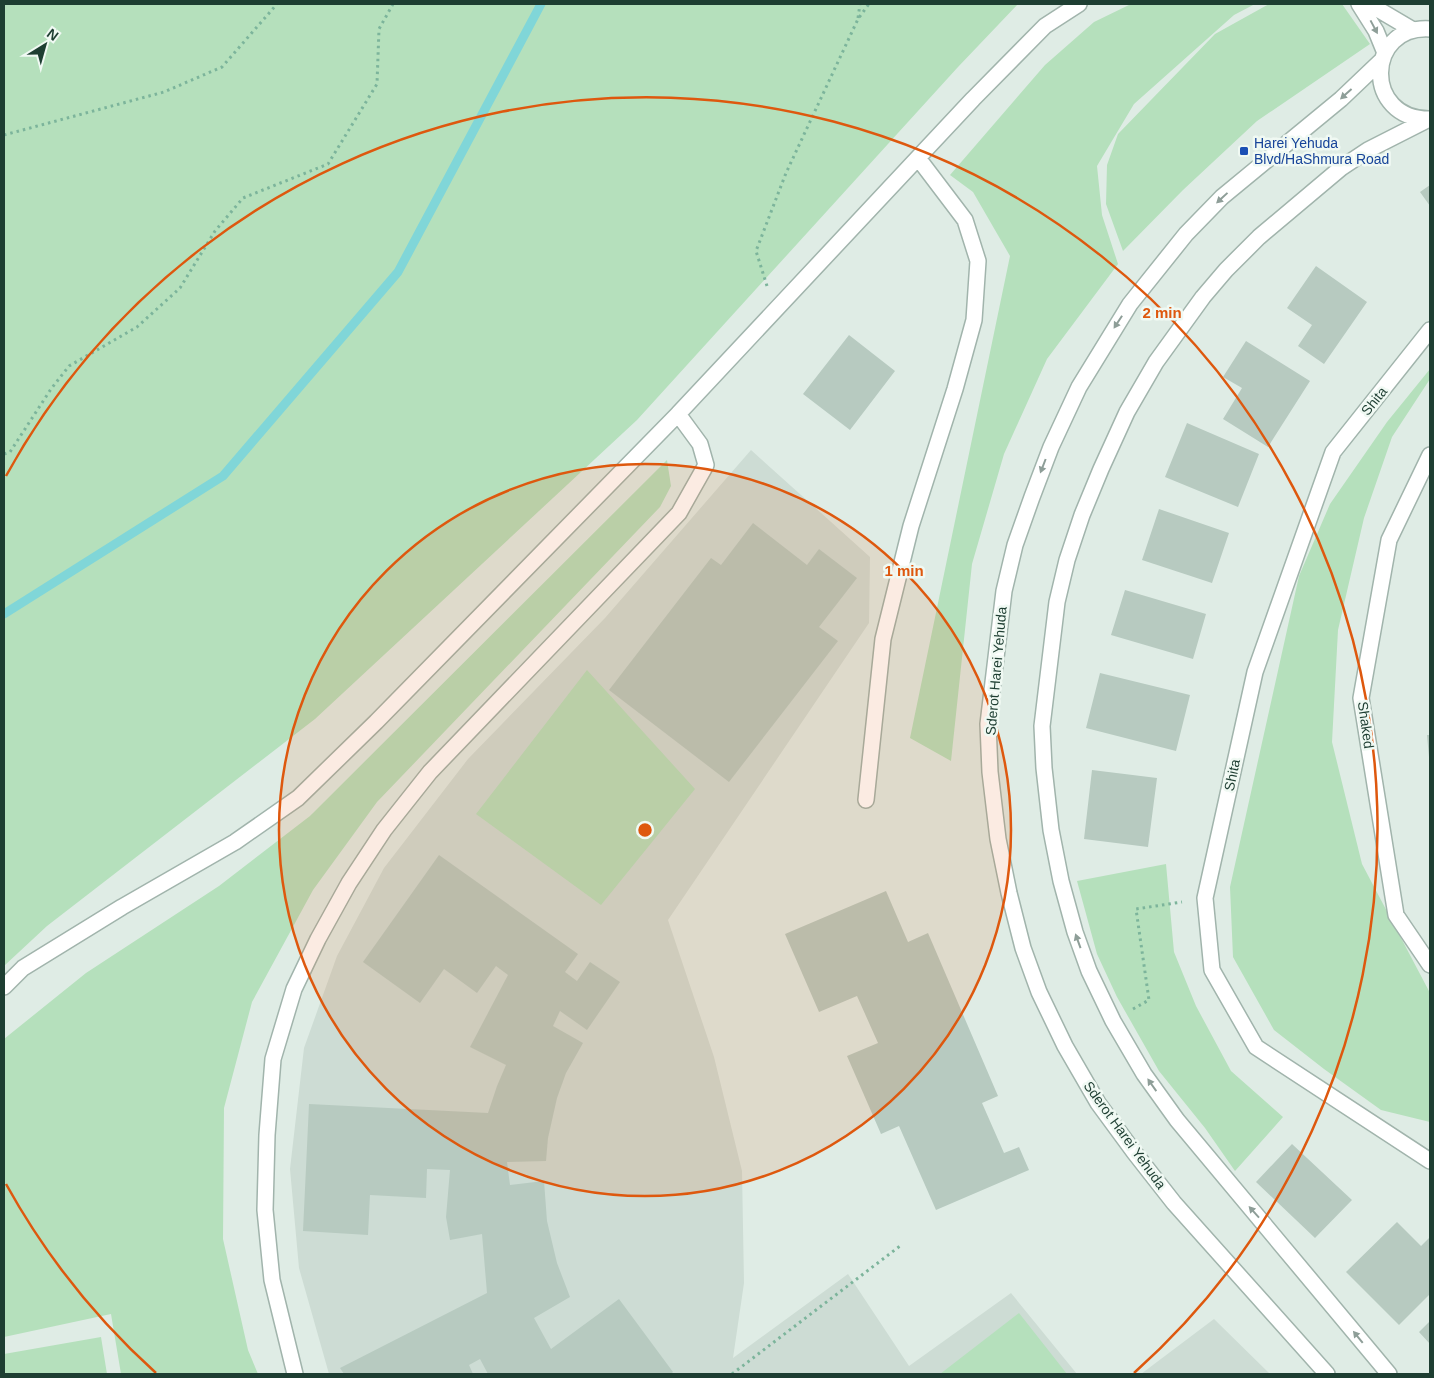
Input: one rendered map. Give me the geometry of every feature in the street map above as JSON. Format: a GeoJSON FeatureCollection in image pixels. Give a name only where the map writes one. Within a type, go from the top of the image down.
{"type":"FeatureCollection","features":[{"type":"Feature","properties":{"kind":"street"},"geometry":{"type":"LineString","coordinates":[[4,987],[23,968],[122,907],[235,842],[298,798],[376,722],[678,414],[918,158],[1046,26],[1079,4]]}},
{"type":"Feature","properties":{"kind":"street"},"geometry":{"type":"LineString","coordinates":[[1359,4],[1376,31],[1383,57],[1380,75],[1382,89],[1390,102],[1401,112],[1414,118],[1430,119]]}},
{"type":"Feature","properties":{"kind":"street"},"geometry":{"type":"LineString","coordinates":[[1369,4],[1424,27]]}},
{"type":"Feature","properties":{"kind":"street","name":"Sderot Harei Yehuda"},"geometry":{"type":"LineString","coordinates":[[1327,1374],[1174,1203],[1098,1103],[1065,1046],[1036,983],[1023,948],[1009,893],[997,829],[990,772],[988,724],[1004,591],[1015,545],[1051,447],[1079,387],[1106,341],[1130,304],[1161,263],[1192,227],[1222,197],[1335,104],[1383,57],[1392,43],[1401,35],[1424,27]]}},
{"type":"Feature","properties":{"kind":"street"},"geometry":{"type":"LineString","coordinates":[[1389,1374],[1262,1221],[1215,1168],[1177,1120],[1144,1074],[1113,1021],[1089,971],[1075,932],[1061,881],[1051,830],[1044,768],[1042,726],[1057,602],[1067,560],[1082,515],[1101,469],[1127,412],[1156,362],[1226,270],[1259,237],[1342,168],[1382,142],[1430,119]]}},
{"type":"Feature","properties":{"kind":"street"},"geometry":{"type":"LineString","coordinates":[[866,800],[883,639],[911,526],[955,389],[974,320],[978,261],[965,220],[918,158]]}},
{"type":"Feature","properties":{"kind":"street","name":"Shita"},"geometry":{"type":"LineString","coordinates":[[1430,330],[1333,452],[1255,672],[1205,898],[1212,970],[1256,1047],[1430,1161]]}},
{"type":"Feature","properties":{"kind":"street"},"geometry":{"type":"LineString","coordinates":[[294,1374],[272,1280],[265,1210],[267,1135],[273,1059],[294,989],[318,939],[349,883],[384,830],[430,772],[679,513],[706,465],[700,444],[678,414]]}},
{"type":"Feature","properties":{"kind":"street","name":"Shaked"},"geometry":{"type":"LineString","coordinates":[[1430,455],[1389,540],[1361,698],[1396,915],[1430,965]]}},
{"type":"Feature","properties":{"kind":"path"},"geometry":{"type":"LineString","coordinates":[[4,135],[164,92],[222,67],[277,4]]}},
{"type":"Feature","properties":{"kind":"path"},"geometry":{"type":"LineString","coordinates":[[4,454],[10,452],[51,389],[69,366],[137,327],[180,288],[215,231],[243,198],[328,164],[377,84],[379,29],[392,4]]}},
{"type":"Feature","properties":{"kind":"path"},"geometry":{"type":"LineString","coordinates":[[858,19],[860,4]]}},
{"type":"Feature","properties":{"kind":"path"},"geometry":{"type":"LineString","coordinates":[[775,310],[756,251],[786,173],[858,19],[869,4]]}},
{"type":"Feature","properties":{"kind":"path"},"geometry":{"type":"LineString","coordinates":[[1113,1021],[1149,1000],[1136,909],[1205,898]]}},
{"type":"Feature","properties":{"kind":"path"},"geometry":{"type":"LineString","coordinates":[[732,1374],[900,1246]]}},
{"type":"Feature","properties":{"kind":"shaded area"},"geometry":{"type":"Polygon","coordinates":[[[751,450],[870,557],[869,623],[668,920],[714,1057],[742,1171],[744,1283],[733,1358],[848,1274],[909,1366],[1011,1293],[1077,1374],[329,1374],[299,1268],[290,1169],[304,1048],[337,956],[384,868],[468,759],[605,618],[751,450]]]}},
{"type":"Feature","properties":{"kind":"shaded area"},"geometry":{"type":"Polygon","coordinates":[[[1214,1319],[1270,1374],[1141,1374],[1214,1319]]]}},
{"type":"Feature","properties":{"kind":"green space"},"geometry":{"type":"Polygon","coordinates":[[[4,4],[1018,4],[958,67],[637,420],[315,719],[47,926],[4,966],[4,4]]]}},
{"type":"Feature","properties":{"kind":"green space"},"geometry":{"type":"Polygon","coordinates":[[[1131,4],[1255,4],[1234,15],[1134,104],[1097,166],[1102,215],[1118,264],[1047,359],[1004,454],[972,564],[951,761],[910,738],[1010,256],[973,192],[950,175],[1045,65],[1094,22],[1131,4]]]}},
{"type":"Feature","properties":{"kind":"green space"},"geometry":{"type":"Polygon","coordinates":[[[1269,4],[1342,4],[1370,44],[1257,121],[1183,190],[1123,251],[1106,204],[1107,165],[1118,134],[1215,34],[1269,4]]]}},
{"type":"Feature","properties":{"kind":"green space"},"geometry":{"type":"Polygon","coordinates":[[[1430,369],[1430,379],[1392,437],[1364,518],[1338,630],[1332,742],[1362,864],[1430,993],[1430,1122],[1381,1110],[1274,1030],[1233,957],[1230,887],[1299,576],[1330,504],[1387,422],[1430,369]]]}},
{"type":"Feature","properties":{"kind":"green space"},"geometry":{"type":"Polygon","coordinates":[[[667,460],[671,486],[660,507],[377,802],[313,890],[252,1002],[224,1108],[223,1239],[248,1350],[258,1374],[121,1374],[111,1314],[4,1337],[4,1039],[86,973],[219,886],[310,816],[667,460]]]}},
{"type":"Feature","properties":{"kind":"green space"},"geometry":{"type":"Polygon","coordinates":[[[587,670],[695,789],[601,905],[476,814],[587,670]]]}},
{"type":"Feature","properties":{"kind":"green space"},"geometry":{"type":"Polygon","coordinates":[[[1166,864],[1174,952],[1196,1006],[1231,1071],[1283,1117],[1235,1171],[1205,1128],[1159,1071],[1117,997],[1097,954],[1077,881],[1166,864]]]}},
{"type":"Feature","properties":{"kind":"green space"},"geometry":{"type":"Polygon","coordinates":[[[1019,1313],[1067,1374],[940,1374],[1019,1313]]]}},
{"type":"Feature","properties":{"kind":"green space"},"geometry":{"type":"Polygon","coordinates":[[[101,1337],[107,1374],[4,1374],[4,1354],[101,1337]]]}},
{"type":"Feature","properties":{"kind":"building"},"geometry":{"type":"Polygon","coordinates":[[[1430,185],[1430,206],[1420,192],[1430,185]]]}},
{"type":"Feature","properties":{"kind":"building"},"geometry":{"type":"Polygon","coordinates":[[[1316,266],[1367,302],[1324,364],[1298,346],[1312,325],[1287,308],[1316,266]]]}},
{"type":"Feature","properties":{"kind":"building"},"geometry":{"type":"Polygon","coordinates":[[[849,335],[895,371],[850,430],[803,394],[849,335]]]}},
{"type":"Feature","properties":{"kind":"building"},"geometry":{"type":"Polygon","coordinates":[[[1246,341],[1310,381],[1268,447],[1223,419],[1242,388],[1223,377],[1246,341]]]}},
{"type":"Feature","properties":{"kind":"building"},"geometry":{"type":"Polygon","coordinates":[[[1187,423],[1259,454],[1238,507],[1165,477],[1187,423]]]}},
{"type":"Feature","properties":{"kind":"building"},"geometry":{"type":"Polygon","coordinates":[[[1159,509],[1229,533],[1212,583],[1142,560],[1159,509]]]}},
{"type":"Feature","properties":{"kind":"building"},"geometry":{"type":"Polygon","coordinates":[[[753,523],[807,565],[819,549],[857,578],[819,627],[838,641],[729,782],[609,690],[711,558],[721,565],[753,523]]]}},
{"type":"Feature","properties":{"kind":"building"},"geometry":{"type":"Polygon","coordinates":[[[1125,590],[1206,614],[1193,659],[1111,635],[1125,590]]]}},
{"type":"Feature","properties":{"kind":"building"},"geometry":{"type":"Polygon","coordinates":[[[1100,673],[1190,695],[1176,751],[1086,728],[1100,673]]]}},
{"type":"Feature","properties":{"kind":"building"},"geometry":{"type":"Polygon","coordinates":[[[1427,735],[1430,735],[1430,757],[1429,757],[1427,735]]]}},
{"type":"Feature","properties":{"kind":"building"},"geometry":{"type":"Polygon","coordinates":[[[1092,770],[1157,778],[1148,847],[1084,839],[1092,770]]]}},
{"type":"Feature","properties":{"kind":"building"},"geometry":{"type":"Polygon","coordinates":[[[439,855],[578,954],[565,972],[577,981],[590,962],[620,982],[587,1030],[560,1011],[553,1026],[583,1043],[566,1073],[557,1098],[548,1138],[546,1161],[507,1162],[510,1185],[544,1181],[547,1221],[557,1263],[570,1297],[534,1318],[551,1349],[619,1299],[673,1372],[671,1374],[488,1374],[480,1359],[469,1365],[473,1374],[344,1374],[340,1368],[487,1293],[482,1234],[450,1240],[446,1217],[450,1170],[427,1169],[426,1198],[370,1195],[368,1235],[303,1231],[309,1104],[488,1113],[506,1065],[470,1047],[508,975],[496,966],[477,993],[444,969],[420,1003],[363,962],[439,855]]]}},
{"type":"Feature","properties":{"kind":"building"},"geometry":{"type":"Polygon","coordinates":[[[886,891],[908,942],[928,933],[998,1096],[982,1103],[1004,1153],[1019,1147],[1029,1170],[936,1210],[899,1126],[881,1134],[847,1056],[878,1043],[857,996],[819,1012],[785,934],[886,891]]]}},
{"type":"Feature","properties":{"kind":"building"},"geometry":{"type":"Polygon","coordinates":[[[1292,1144],[1352,1200],[1315,1238],[1256,1182],[1292,1144]]]}},
{"type":"Feature","properties":{"kind":"building"},"geometry":{"type":"Polygon","coordinates":[[[1397,1222],[1421,1246],[1430,1237],[1430,1294],[1399,1325],[1346,1272],[1397,1222]]]}},
{"type":"Feature","properties":{"kind":"building"},"geometry":{"type":"Polygon","coordinates":[[[1430,1321],[1430,1344],[1419,1332],[1430,1321]]]}},
{"type":"Feature","properties":{"kind":"waterway"},"geometry":{"type":"LineString","coordinates":[[4,614],[223,476],[398,272],[541,4]]}},
{"type":"Feature","properties":{"kind":"place","name":"Harei Yehuda Blvd/HaShmura Road"},"geometry":{"type":"Point","coordinates":[1244,151]}}]}
